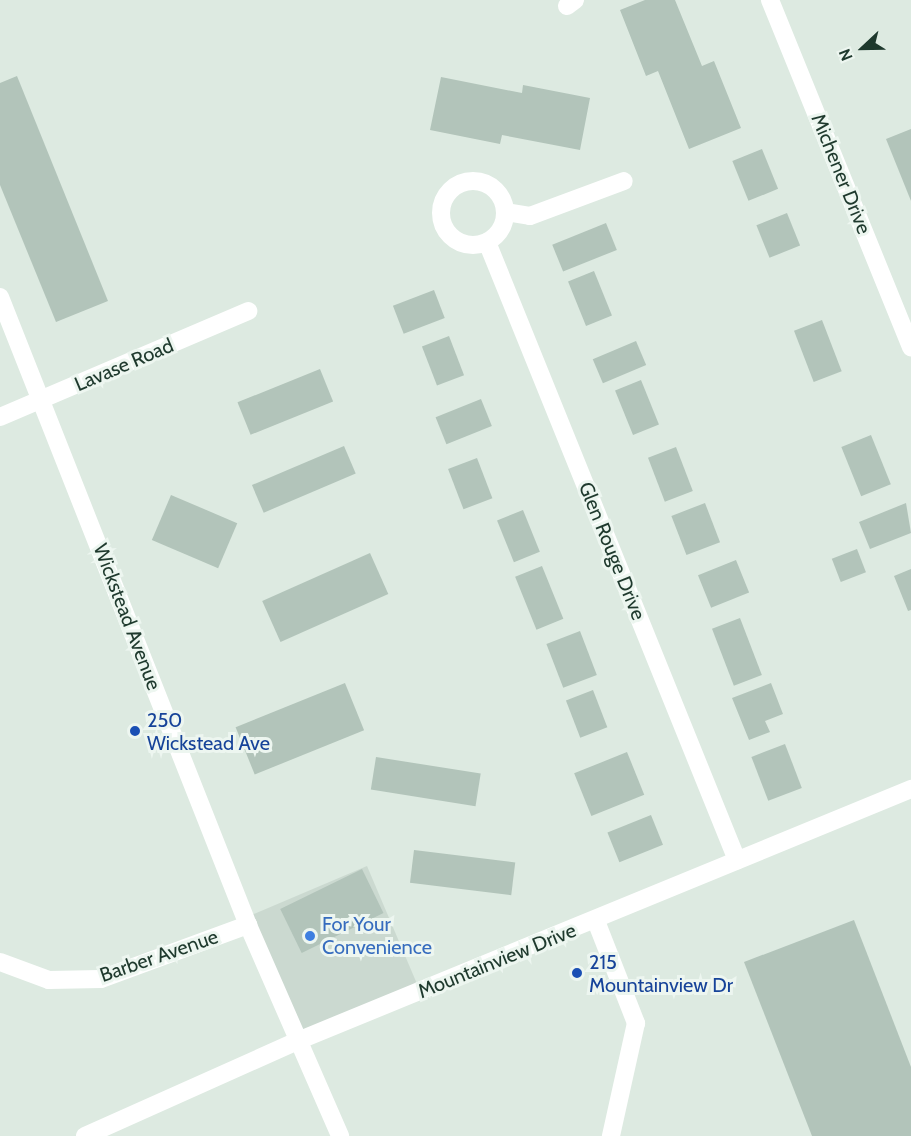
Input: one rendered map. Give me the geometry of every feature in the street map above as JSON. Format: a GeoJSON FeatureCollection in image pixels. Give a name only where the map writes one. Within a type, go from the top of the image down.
{"type":"FeatureCollection","features":[{"type":"Feature","properties":{"kind":"street","name":"Michener Drive"},"geometry":{"type":"LineString","coordinates":[[770,0],[911,347]]}},
{"type":"Feature","properties":{"kind":"street"},"geometry":{"type":"LineString","coordinates":[[505,212],[530,216],[624,181]]}},
{"type":"Feature","properties":{"kind":"street"},"geometry":{"type":"LineString","coordinates":[[483,182],[499,194],[505,212],[503,225],[487,242],[464,243],[446,229],[442,218],[448,194],[456,185],[483,182]]}},
{"type":"Feature","properties":{"kind":"street","name":"Glen Rouge Drive"},"geometry":{"type":"LineString","coordinates":[[487,242],[737,860]]}},
{"type":"Feature","properties":{"kind":"street","name":"Wickstead Avenue"},"geometry":{"type":"LineString","coordinates":[[0,297],[248,925],[340,1136]]}},
{"type":"Feature","properties":{"kind":"street","name":"Lavase Road"},"geometry":{"type":"LineString","coordinates":[[0,417],[248,311]]}},
{"type":"Feature","properties":{"kind":"street","name":"Mountainview Drive"},"geometry":{"type":"LineString","coordinates":[[85,1136],[300,1040],[596,921],[911,789]]}},
{"type":"Feature","properties":{"kind":"street"},"geometry":{"type":"LineString","coordinates":[[596,921],[636,1023],[611,1136]]}},
{"type":"Feature","properties":{"kind":"street","name":"Barber Avenue"},"geometry":{"type":"LineString","coordinates":[[0,962],[49,980],[101,979],[248,925]]}},
{"type":"Feature","properties":{"kind":"shaded area"},"geometry":{"type":"Polygon","coordinates":[[[367,866],[420,991],[298,1043],[245,918],[367,866]]]}},
{"type":"Feature","properties":{"kind":"building"},"geometry":{"type":"Polygon","coordinates":[[[645,0],[675,0],[702,66],[714,61],[741,128],[689,149],[658,71],[646,76],[620,10],[645,0]]]}},
{"type":"Feature","properties":{"kind":"building"},"geometry":{"type":"Polygon","coordinates":[[[17,76],[108,301],[56,322],[0,185],[0,83],[17,76]]]}},
{"type":"Feature","properties":{"kind":"building"},"geometry":{"type":"Polygon","coordinates":[[[441,77],[522,93],[523,85],[590,98],[580,150],[502,135],[500,144],[430,130],[441,77]]]}},
{"type":"Feature","properties":{"kind":"building"},"geometry":{"type":"Polygon","coordinates":[[[911,129],[911,201],[886,139],[911,129]]]}},
{"type":"Feature","properties":{"kind":"building"},"geometry":{"type":"Polygon","coordinates":[[[762,149],[778,189],[748,201],[732,161],[762,149]]]}},
{"type":"Feature","properties":{"kind":"building"},"geometry":{"type":"Polygon","coordinates":[[[787,213],[800,245],[770,258],[756,225],[787,213]]]}},
{"type":"Feature","properties":{"kind":"building"},"geometry":{"type":"Polygon","coordinates":[[[606,223],[617,250],[563,272],[552,245],[606,223]]]}},
{"type":"Feature","properties":{"kind":"building"},"geometry":{"type":"Polygon","coordinates":[[[594,271],[612,316],[586,326],[568,281],[594,271]]]}},
{"type":"Feature","properties":{"kind":"building"},"geometry":{"type":"Polygon","coordinates":[[[434,290],[445,318],[404,334],[393,306],[434,290]]]}},
{"type":"Feature","properties":{"kind":"building"},"geometry":{"type":"Polygon","coordinates":[[[822,320],[842,371],[814,382],[794,331],[822,320]]]}},
{"type":"Feature","properties":{"kind":"building"},"geometry":{"type":"Polygon","coordinates":[[[449,336],[464,375],[437,386],[422,346],[449,336]]]}},
{"type":"Feature","properties":{"kind":"building"},"geometry":{"type":"Polygon","coordinates":[[[636,341],[646,365],[603,383],[593,359],[636,341]]]}},
{"type":"Feature","properties":{"kind":"building"},"geometry":{"type":"Polygon","coordinates":[[[320,369],[333,401],[251,435],[237,402],[320,369]]]}},
{"type":"Feature","properties":{"kind":"building"},"geometry":{"type":"Polygon","coordinates":[[[641,380],[659,425],[633,435],[615,390],[641,380]]]}},
{"type":"Feature","properties":{"kind":"building"},"geometry":{"type":"Polygon","coordinates":[[[481,399],[492,426],[446,444],[436,417],[481,399]]]}},
{"type":"Feature","properties":{"kind":"building"},"geometry":{"type":"Polygon","coordinates":[[[871,435],[891,484],[861,496],[841,447],[871,435]]]}},
{"type":"Feature","properties":{"kind":"building"},"geometry":{"type":"Polygon","coordinates":[[[344,446],[356,474],[264,513],[252,485],[344,446]]]}},
{"type":"Feature","properties":{"kind":"building"},"geometry":{"type":"Polygon","coordinates":[[[676,447],[693,491],[665,502],[648,458],[676,447]]]}},
{"type":"Feature","properties":{"kind":"building"},"geometry":{"type":"Polygon","coordinates":[[[477,458],[492,498],[463,509],[448,469],[477,458]]]}},
{"type":"Feature","properties":{"kind":"building"},"geometry":{"type":"Polygon","coordinates":[[[171,495],[237,523],[218,568],[152,540],[171,495]]]}},
{"type":"Feature","properties":{"kind":"building"},"geometry":{"type":"Polygon","coordinates":[[[705,503],[720,542],[686,555],[671,516],[705,503]]]}},
{"type":"Feature","properties":{"kind":"building"},"geometry":{"type":"Polygon","coordinates":[[[906,503],[911,533],[870,549],[859,522],[906,503]]]}},
{"type":"Feature","properties":{"kind":"building"},"geometry":{"type":"Polygon","coordinates":[[[523,510],[540,552],[514,562],[497,520],[523,510]]]}},
{"type":"Feature","properties":{"kind":"building"},"geometry":{"type":"Polygon","coordinates":[[[857,549],[866,572],[841,582],[832,559],[857,549]]]}},
{"type":"Feature","properties":{"kind":"building"},"geometry":{"type":"Polygon","coordinates":[[[370,553],[388,594],[281,642],[262,601],[370,553]]]}},
{"type":"Feature","properties":{"kind":"building"},"geometry":{"type":"Polygon","coordinates":[[[736,560],[749,592],[711,608],[698,575],[736,560]]]}},
{"type":"Feature","properties":{"kind":"building"},"geometry":{"type":"Polygon","coordinates":[[[542,566],[563,619],[536,630],[515,577],[542,566]]]}},
{"type":"Feature","properties":{"kind":"building"},"geometry":{"type":"Polygon","coordinates":[[[911,569],[911,610],[908,611],[894,576],[911,569]]]}},
{"type":"Feature","properties":{"kind":"building"},"geometry":{"type":"Polygon","coordinates":[[[740,618],[762,675],[734,686],[712,629],[740,618]]]}},
{"type":"Feature","properties":{"kind":"building"},"geometry":{"type":"Polygon","coordinates":[[[580,631],[597,675],[563,688],[546,644],[580,631]]]}},
{"type":"Feature","properties":{"kind":"building"},"geometry":{"type":"Polygon","coordinates":[[[345,683],[364,730],[255,774],[236,727],[345,683]]]}},
{"type":"Feature","properties":{"kind":"building"},"geometry":{"type":"Polygon","coordinates":[[[771,683],[783,714],[765,721],[770,732],[749,740],[732,698],[771,683]]]}},
{"type":"Feature","properties":{"kind":"building"},"geometry":{"type":"Polygon","coordinates":[[[593,690],[607,727],[580,738],[566,700],[593,690]]]}},
{"type":"Feature","properties":{"kind":"building"},"geometry":{"type":"Polygon","coordinates":[[[785,744],[802,788],[768,801],[751,757],[785,744]]]}},
{"type":"Feature","properties":{"kind":"building"},"geometry":{"type":"Polygon","coordinates":[[[627,752],[644,795],[591,816],[574,773],[627,752]]]}},
{"type":"Feature","properties":{"kind":"building"},"geometry":{"type":"Polygon","coordinates":[[[376,757],[481,774],[476,806],[371,790],[376,757]]]}},
{"type":"Feature","properties":{"kind":"building"},"geometry":{"type":"Polygon","coordinates":[[[651,815],[663,845],[619,862],[607,833],[651,815]]]}},
{"type":"Feature","properties":{"kind":"building"},"geometry":{"type":"Polygon","coordinates":[[[414,850],[515,862],[511,895],[410,883],[414,850]]]}},
{"type":"Feature","properties":{"kind":"building"},"geometry":{"type":"Polygon","coordinates":[[[362,869],[383,913],[302,953],[280,909],[362,869]]]}},
{"type":"Feature","properties":{"kind":"building"},"geometry":{"type":"Polygon","coordinates":[[[854,920],[911,1067],[911,1136],[812,1136],[744,962],[854,920]]]}},
{"type":"Feature","properties":{"kind":"place","name":"250 Wickstead Ave"},"geometry":{"type":"Point","coordinates":[135,731]}},
{"type":"Feature","properties":{"kind":"place","name":"For Your Convenience"},"geometry":{"type":"Point","coordinates":[310,936]}},
{"type":"Feature","properties":{"kind":"place","name":"215 Mountainview Dr"},"geometry":{"type":"Point","coordinates":[577,973]}}]}
